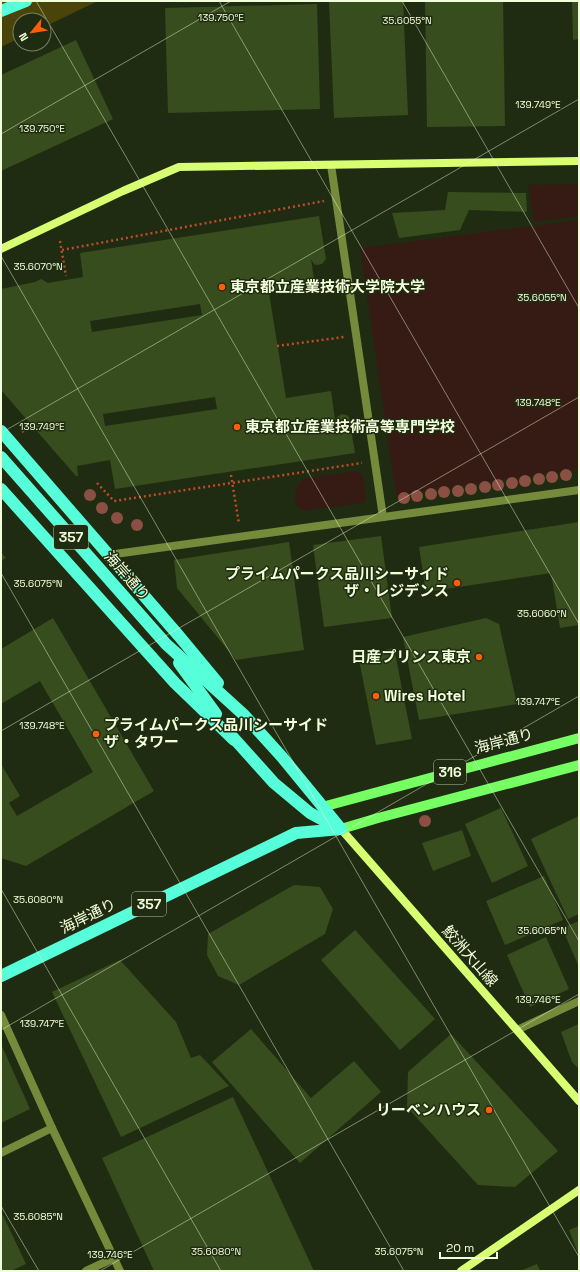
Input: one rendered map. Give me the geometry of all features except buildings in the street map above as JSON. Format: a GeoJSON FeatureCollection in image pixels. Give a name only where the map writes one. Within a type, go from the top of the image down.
{"type":"FeatureCollection","features":[{"type":"Feature","properties":{"kind":"highway"},"geometry":{"type":"LineString","coordinates":[[1,11],[26,1]]}},
{"type":"Feature","properties":{"kind":"highway"},"geometry":{"type":"LineString","coordinates":[[1,431],[179,636],[244,715]]}},
{"type":"Feature","properties":{"kind":"highway","name":"海岸通り"},"geometry":{"type":"LineString","coordinates":[[1,457],[166,644],[244,715],[282,757],[341,829]]}},
{"type":"Feature","properties":{"kind":"highway"},"geometry":{"type":"LineString","coordinates":[[1,489],[170,678],[234,740]]}},
{"type":"Feature","properties":{"kind":"highway","name":"海岸通り"},"geometry":{"type":"LineString","coordinates":[[166,644],[234,740],[274,783],[310,812],[341,829]]}},
{"type":"Feature","properties":{"kind":"highway","name":"海岸通り"},"geometry":{"type":"LineString","coordinates":[[310,812],[322,807]]}},
{"type":"Feature","properties":{"kind":"highway"},"geometry":{"type":"LineString","coordinates":[[296,833],[310,812]]}},
{"type":"Feature","properties":{"kind":"highway","name":"海岸通り"},"geometry":{"type":"LineString","coordinates":[[1,976],[296,833],[341,829]]}},
{"type":"Feature","properties":{"kind":"main road","name":"海岸通り"},"geometry":{"type":"LineString","coordinates":[[322,807],[579,738]]}},
{"type":"Feature","properties":{"kind":"main road","name":"海岸通り"},"geometry":{"type":"LineString","coordinates":[[341,829],[579,765]]}},
{"type":"Feature","properties":{"kind":"street"},"geometry":{"type":"LineString","coordinates":[[1,249],[123,191],[179,167],[579,161]]}},
{"type":"Feature","properties":{"kind":"street"},"geometry":{"type":"LineString","coordinates":[[331,165],[383,517]]}},
{"type":"Feature","properties":{"kind":"street"},"geometry":{"type":"LineString","coordinates":[[108,555],[579,490]]}},
{"type":"Feature","properties":{"kind":"street","name":"鮫洲大山線"},"geometry":{"type":"LineString","coordinates":[[341,829],[579,1101]]}},
{"type":"Feature","properties":{"kind":"street"},"geometry":{"type":"LineString","coordinates":[[516,1030],[579,1001]]}},
{"type":"Feature","properties":{"kind":"street"},"geometry":{"type":"LineString","coordinates":[[1,1015],[52,1128],[120,1271]]}},
{"type":"Feature","properties":{"kind":"street"},"geometry":{"type":"LineString","coordinates":[[1,1153],[52,1128]]}},
{"type":"Feature","properties":{"kind":"street"},"geometry":{"type":"LineString","coordinates":[[461,1271],[579,1190]]}},
{"type":"Feature","properties":{"kind":"street"},"geometry":{"type":"LineString","coordinates":[[86,1271],[114,1258]]}},
{"type":"Feature","properties":{"kind":"path"},"geometry":{"type":"LineString","coordinates":[[62,250],[336,198]]}},
{"type":"Feature","properties":{"kind":"path"},"geometry":{"type":"LineString","coordinates":[[60,241],[66,276]]}},
{"type":"Feature","properties":{"kind":"path"},"geometry":{"type":"LineString","coordinates":[[277,346],[356,335]]}},
{"type":"Feature","properties":{"kind":"path"},"geometry":{"type":"LineString","coordinates":[[97,483],[114,501],[375,461]]}},
{"type":"Feature","properties":{"kind":"path"},"geometry":{"type":"LineString","coordinates":[[230,475],[239,528]]}},
{"type":"Feature","properties":{"kind":"shaded area"},"geometry":{"type":"Polygon","coordinates":[[[1,1],[98,1],[52,23],[52,12],[12,12],[12,42],[1,47],[1,1]]]}},
{"type":"Feature","properties":{"kind":"shaded area"},"geometry":{"type":"Polygon","coordinates":[[[579,184],[579,216],[534,222],[528,185],[579,184]]]}},
{"type":"Feature","properties":{"kind":"shaded area"},"geometry":{"type":"Polygon","coordinates":[[[579,220],[579,469],[396,495],[360,248],[579,220]]]}},
{"type":"Feature","properties":{"kind":"shaded area"},"geometry":{"type":"Polygon","coordinates":[[[357,471],[363,475],[366,498],[363,503],[303,511],[296,505],[295,497],[297,487],[305,478],[357,471]]]}},
{"type":"Feature","properties":{"kind":"place","name":"東京都立産業技術大学院大学"},"geometry":{"type":"Point","coordinates":[222,287]}},
{"type":"Feature","properties":{"kind":"place","name":"東京都立産業技術高等専門学校"},"geometry":{"type":"Point","coordinates":[237,427]}},
{"type":"Feature","properties":{"kind":"place","name":"プライムパークス品川シーサイド ザ・レジデンス"},"geometry":{"type":"Point","coordinates":[457,583]}},
{"type":"Feature","properties":{"kind":"place","name":"日産プリンス東京"},"geometry":{"type":"Point","coordinates":[479,657]}},
{"type":"Feature","properties":{"kind":"place","name":"Wires Hotel"},"geometry":{"type":"Point","coordinates":[376,696]}},
{"type":"Feature","properties":{"kind":"place","name":"プライムパークス品川シーサイド ザ・タワー"},"geometry":{"type":"Point","coordinates":[96,734]}},
{"type":"Feature","properties":{"kind":"place","name":"リーベンハウス"},"geometry":{"type":"Point","coordinates":[489,1110]}}]}
